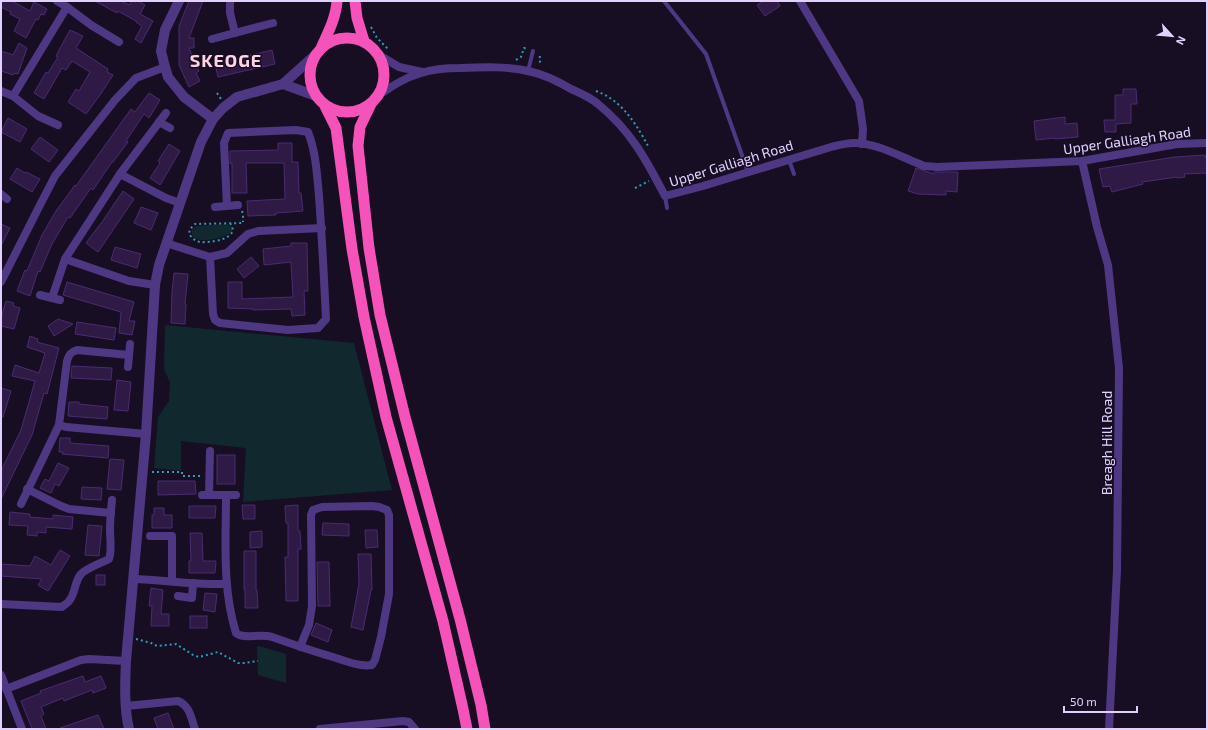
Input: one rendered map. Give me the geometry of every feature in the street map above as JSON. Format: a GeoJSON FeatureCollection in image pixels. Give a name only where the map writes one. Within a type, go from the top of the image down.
{"type":"FeatureCollection","features":[{"type":"Feature","properties":{"kind":"highway"},"geometry":{"type":"LineString","coordinates":[[337,1],[332,26],[322,46],[313,57],[309,77],[311,87],[316,96],[325,106],[336,128],[352,249],[367,333],[386,418],[443,621],[464,709],[467,729]]}},
{"type":"Feature","properties":{"kind":"highway"},"geometry":{"type":"LineString","coordinates":[[355,1],[357,18],[364,41]]}},
{"type":"Feature","properties":{"kind":"highway"},"geometry":{"type":"LineString","coordinates":[[322,46],[331,40],[342,37],[364,41],[372,47],[379,56],[383,65],[383,86],[360,127],[358,146],[369,248],[380,315],[405,417],[460,619],[481,705],[485,729]]}},
{"type":"Feature","properties":{"kind":"highway"},"geometry":{"type":"LineString","coordinates":[[325,106],[336,111],[348,112],[360,110],[374,100]]}},
{"type":"Feature","properties":{"kind":"street"},"geometry":{"type":"LineString","coordinates":[[58,1],[91,25],[119,42]]}},
{"type":"Feature","properties":{"kind":"street"},"geometry":{"type":"LineString","coordinates":[[179,1],[165,30],[161,51],[165,67],[168,77],[184,97],[213,119]]}},
{"type":"Feature","properties":{"kind":"street"},"geometry":{"type":"LineString","coordinates":[[230,1],[230,13],[236,34]]}},
{"type":"Feature","properties":{"kind":"street"},"geometry":{"type":"LineString","coordinates":[[800,1],[859,101],[863,129],[862,144]]}},
{"type":"Feature","properties":{"kind":"street"},"geometry":{"type":"LineString","coordinates":[[14,96],[67,7]]}},
{"type":"Feature","properties":{"kind":"street"},"geometry":{"type":"LineString","coordinates":[[212,39],[236,34],[273,23]]}},
{"type":"Feature","properties":{"kind":"street","name":"Upper Galliagh Road"},"geometry":{"type":"LineString","coordinates":[[379,56],[399,67],[422,72]]}},
{"type":"Feature","properties":{"kind":"street"},"geometry":{"type":"LineString","coordinates":[[129,729],[126,706],[126,661],[132,579],[146,434],[155,285],[159,265],[201,142],[213,119],[223,108],[237,97],[283,84],[313,57]]}},
{"type":"Feature","properties":{"kind":"street","name":"Upper Galliagh Road"},"geometry":{"type":"LineString","coordinates":[[374,100],[398,82],[422,72],[485,66],[513,68],[528,71],[555,80],[596,102],[611,115],[628,133],[640,150],[665,196],[703,186],[831,146],[852,143],[876,146],[924,166],[937,167],[1082,161],[1177,144],[1207,142]]}},
{"type":"Feature","properties":{"kind":"street"},"geometry":{"type":"LineString","coordinates":[[1,282],[55,176],[115,100],[136,78],[165,67]]}},
{"type":"Feature","properties":{"kind":"street"},"geometry":{"type":"LineString","coordinates":[[283,84],[316,96]]}},
{"type":"Feature","properties":{"kind":"street"},"geometry":{"type":"LineString","coordinates":[[1,91],[14,96],[38,116],[58,124]]}},
{"type":"Feature","properties":{"kind":"street"},"geometry":{"type":"LineString","coordinates":[[40,295],[56,299],[65,259],[120,174],[166,113]]}},
{"type":"Feature","properties":{"kind":"street"},"geometry":{"type":"LineString","coordinates":[[159,122],[170,128]]}},
{"type":"Feature","properties":{"kind":"street"},"geometry":{"type":"LineString","coordinates":[[210,257],[212,314],[215,320],[220,323],[288,330],[318,328],[326,319],[322,228],[316,167],[311,139],[308,132],[296,130],[228,133],[224,143],[226,206]]}},
{"type":"Feature","properties":{"kind":"street","name":"Breagh Hill Road"},"geometry":{"type":"LineString","coordinates":[[1082,161],[1097,227],[1108,265],[1119,368],[1118,570],[1109,729]]}},
{"type":"Feature","properties":{"kind":"street"},"geometry":{"type":"LineString","coordinates":[[120,174],[166,198],[180,203]]}},
{"type":"Feature","properties":{"kind":"street"},"geometry":{"type":"LineString","coordinates":[[215,207],[238,206]]}},
{"type":"Feature","properties":{"kind":"street"},"geometry":{"type":"LineString","coordinates":[[166,243],[210,257],[228,253],[248,234],[258,231],[322,228]]}},
{"type":"Feature","properties":{"kind":"street"},"geometry":{"type":"LineString","coordinates":[[65,259],[129,281],[155,285]]}},
{"type":"Feature","properties":{"kind":"street"},"geometry":{"type":"LineString","coordinates":[[128,367],[130,344]]}},
{"type":"Feature","properties":{"kind":"street"},"geometry":{"type":"LineString","coordinates":[[21,504],[59,425],[68,355],[77,350],[129,355]]}},
{"type":"Feature","properties":{"kind":"street"},"geometry":{"type":"LineString","coordinates":[[59,425],[146,434]]}},
{"type":"Feature","properties":{"kind":"street"},"geometry":{"type":"LineString","coordinates":[[210,451],[209,476],[206,495],[236,495]]}},
{"type":"Feature","properties":{"kind":"street"},"geometry":{"type":"LineString","coordinates":[[27,489],[69,509],[111,513]]}},
{"type":"Feature","properties":{"kind":"street"},"geometry":{"type":"LineString","coordinates":[[226,495],[226,584],[232,620],[236,632],[244,636],[268,636],[300,647],[366,666],[372,665],[375,660],[389,594],[389,515],[387,510],[380,506],[322,507],[313,510],[311,515],[312,606],[309,625],[300,647]]}},
{"type":"Feature","properties":{"kind":"street"},"geometry":{"type":"LineString","coordinates":[[1,604],[62,607],[69,601],[73,595],[80,575],[84,571],[109,559],[112,554],[110,547],[112,500]]}},
{"type":"Feature","properties":{"kind":"street"},"geometry":{"type":"LineString","coordinates":[[150,536],[172,536],[172,581]]}},
{"type":"Feature","properties":{"kind":"street"},"geometry":{"type":"LineString","coordinates":[[132,579],[203,584],[226,584]]}},
{"type":"Feature","properties":{"kind":"street"},"geometry":{"type":"LineString","coordinates":[[178,596],[192,598],[193,583]]}},
{"type":"Feature","properties":{"kind":"street"},"geometry":{"type":"LineString","coordinates":[[6,688],[81,660],[126,661]]}},
{"type":"Feature","properties":{"kind":"street"},"geometry":{"type":"LineString","coordinates":[[1,675],[22,729]]}},
{"type":"Feature","properties":{"kind":"street"},"geometry":{"type":"LineString","coordinates":[[126,706],[178,701],[184,703],[187,707],[195,729]]}},
{"type":"Feature","properties":{"kind":"street"},"geometry":{"type":"LineString","coordinates":[[320,729],[403,721],[409,722],[415,729]]}},
{"type":"Feature","properties":{"kind":"lane"},"geometry":{"type":"LineString","coordinates":[[664,1],[706,54],[748,172]]}},
{"type":"Feature","properties":{"kind":"lane"},"geometry":{"type":"LineString","coordinates":[[528,71],[533,51]]}},
{"type":"Feature","properties":{"kind":"lane"},"geometry":{"type":"LineString","coordinates":[[788,159],[794,174]]}},
{"type":"Feature","properties":{"kind":"lane"},"geometry":{"type":"LineString","coordinates":[[665,196],[667,208]]}},
{"type":"Feature","properties":{"kind":"path"},"geometry":{"type":"LineString","coordinates":[[368,21],[377,38],[389,50]]}},
{"type":"Feature","properties":{"kind":"path"},"geometry":{"type":"LineString","coordinates":[[611,98],[625,111],[642,135]]}},
{"type":"Feature","properties":{"kind":"path"},"geometry":{"type":"LineString","coordinates":[[635,188],[656,178]]}},
{"type":"Feature","properties":{"kind":"path"},"geometry":{"type":"LineString","coordinates":[[238,206],[243,214],[243,227],[248,234]]}},
{"type":"Feature","properties":{"kind":"path"},"geometry":{"type":"LineString","coordinates":[[230,223],[233,227],[233,232],[231,236],[223,239],[199,242],[192,239],[189,234],[190,229],[195,224],[230,223],[243,223]]}},
{"type":"Feature","properties":{"kind":"path"},"geometry":{"type":"LineString","coordinates":[[151,472],[182,472],[182,476],[209,476]]}},
{"type":"Feature","properties":{"kind":"path"},"geometry":{"type":"LineString","coordinates":[[128,638],[141,640],[157,646],[176,644],[193,655],[199,657],[218,652],[238,663],[258,661]]}},
{"type":"Feature","properties":{"kind":"green space"},"geometry":{"type":"Polygon","coordinates":[[[228,224],[232,227],[232,232],[219,238],[202,240],[194,238],[192,235],[192,229],[197,226],[228,224]]]}},
{"type":"Feature","properties":{"kind":"green space"},"geometry":{"type":"Polygon","coordinates":[[[165,325],[354,343],[392,490],[243,502],[246,448],[181,441],[181,471],[154,468],[158,417],[169,401],[170,382],[164,370],[165,325]]]}},
{"type":"Feature","properties":{"kind":"green space"},"geometry":{"type":"Polygon","coordinates":[[[257,646],[286,654],[286,683],[258,675],[257,646]]]}},
{"type":"Feature","properties":{"kind":"building"},"geometry":{"type":"Polygon","coordinates":[[[1,1],[12,1],[30,11],[34,2],[47,9],[44,15],[41,14],[38,20],[36,19],[26,38],[14,31],[20,19],[1,7],[1,1]]]}},
{"type":"Feature","properties":{"kind":"building"},"geometry":{"type":"Polygon","coordinates":[[[95,1],[121,1],[129,5],[132,1],[139,1],[145,5],[140,14],[153,21],[141,43],[135,39],[142,26],[118,11],[117,13],[95,1]]]}},
{"type":"Feature","properties":{"kind":"building"},"geometry":{"type":"Polygon","coordinates":[[[189,1],[203,1],[189,38],[194,38],[194,48],[189,48],[199,71],[196,73],[200,81],[189,87],[179,65],[179,26],[189,1]]]}},
{"type":"Feature","properties":{"kind":"building"},"geometry":{"type":"Polygon","coordinates":[[[763,1],[777,1],[780,6],[765,16],[757,5],[763,1]]]}},
{"type":"Feature","properties":{"kind":"building"},"geometry":{"type":"Polygon","coordinates":[[[70,30],[83,36],[76,48],[108,69],[107,72],[113,75],[86,114],[68,102],[76,89],[79,91],[90,72],[72,61],[66,70],[62,68],[44,99],[34,93],[46,72],[48,73],[58,57],[56,56],[70,30]]]}},
{"type":"Feature","properties":{"kind":"building"},"geometry":{"type":"Polygon","coordinates":[[[19,43],[27,48],[18,74],[14,73],[13,75],[1,71],[1,51],[13,55],[19,43]]]}},
{"type":"Feature","properties":{"kind":"building"},"geometry":{"type":"Polygon","coordinates":[[[272,50],[275,64],[218,77],[215,64],[272,50]]]}},
{"type":"Feature","properties":{"kind":"building"},"geometry":{"type":"Polygon","coordinates":[[[1123,89],[1136,89],[1137,104],[1131,104],[1131,123],[1116,124],[1116,132],[1105,132],[1104,120],[1115,120],[1115,95],[1123,95],[1123,89]]]}},
{"type":"Feature","properties":{"kind":"building"},"geometry":{"type":"Polygon","coordinates":[[[149,93],[160,100],[149,118],[144,114],[126,141],[128,142],[93,190],[91,188],[70,218],[68,217],[52,244],[40,272],[38,271],[30,296],[17,291],[25,270],[27,271],[42,235],[56,211],[75,185],[76,186],[131,109],[135,112],[149,93]]]}},
{"type":"Feature","properties":{"kind":"building"},"geometry":{"type":"Polygon","coordinates":[[[1065,117],[1065,124],[1077,123],[1078,137],[1036,140],[1034,121],[1065,117]]]}},
{"type":"Feature","properties":{"kind":"building"},"geometry":{"type":"Polygon","coordinates":[[[8,118],[27,129],[20,142],[1,132],[8,118]]]}},
{"type":"Feature","properties":{"kind":"building"},"geometry":{"type":"Polygon","coordinates":[[[40,137],[58,150],[49,162],[31,149],[40,137]]]}},
{"type":"Feature","properties":{"kind":"building"},"geometry":{"type":"Polygon","coordinates":[[[278,143],[292,143],[292,162],[298,162],[299,193],[301,193],[303,211],[276,213],[276,215],[248,216],[247,201],[285,199],[284,163],[246,163],[247,193],[232,193],[232,163],[230,164],[230,151],[278,150],[278,143]]]}},
{"type":"Feature","properties":{"kind":"building"},"geometry":{"type":"Polygon","coordinates":[[[169,144],[180,151],[160,185],[150,178],[160,163],[158,161],[169,144]]]}},
{"type":"Feature","properties":{"kind":"building"},"geometry":{"type":"Polygon","coordinates":[[[1205,155],[1207,158],[1207,173],[1184,174],[1185,177],[1142,182],[1143,184],[1112,192],[1110,186],[1103,187],[1099,169],[1175,157],[1205,155]]]}},
{"type":"Feature","properties":{"kind":"building"},"geometry":{"type":"Polygon","coordinates":[[[17,168],[40,179],[32,192],[10,179],[17,168]]]}},
{"type":"Feature","properties":{"kind":"building"},"geometry":{"type":"Polygon","coordinates":[[[916,168],[934,174],[934,172],[958,172],[957,192],[946,191],[946,195],[918,194],[908,191],[916,168]]]}},
{"type":"Feature","properties":{"kind":"building"},"geometry":{"type":"Polygon","coordinates":[[[123,191],[134,199],[98,252],[86,243],[123,191]]]}},
{"type":"Feature","properties":{"kind":"building"},"geometry":{"type":"Polygon","coordinates":[[[141,207],[158,213],[151,230],[134,223],[141,207]]]}},
{"type":"Feature","properties":{"kind":"building"},"geometry":{"type":"Polygon","coordinates":[[[1,224],[10,228],[1,246],[1,224]]]}},
{"type":"Feature","properties":{"kind":"building"},"geometry":{"type":"Polygon","coordinates":[[[291,243],[307,243],[308,291],[304,291],[305,315],[292,316],[291,309],[253,310],[228,308],[228,282],[242,282],[242,299],[293,297],[291,262],[264,265],[263,249],[291,246],[291,243]]]}},
{"type":"Feature","properties":{"kind":"building"},"geometry":{"type":"Polygon","coordinates":[[[115,247],[141,254],[137,268],[111,260],[115,247]]]}},
{"type":"Feature","properties":{"kind":"building"},"geometry":{"type":"Polygon","coordinates":[[[251,257],[259,266],[244,278],[237,269],[251,257]]]}},
{"type":"Feature","properties":{"kind":"building"},"geometry":{"type":"Polygon","coordinates":[[[174,273],[188,274],[185,324],[171,323],[174,273]]]}},
{"type":"Feature","properties":{"kind":"building"},"geometry":{"type":"Polygon","coordinates":[[[67,282],[134,302],[129,321],[135,321],[132,335],[119,333],[121,312],[63,295],[67,282]]]}},
{"type":"Feature","properties":{"kind":"building"},"geometry":{"type":"Polygon","coordinates":[[[6,301],[14,303],[13,306],[20,308],[14,329],[1,326],[1,318],[6,301]]]}},
{"type":"Feature","properties":{"kind":"building"},"geometry":{"type":"Polygon","coordinates":[[[58,319],[73,324],[54,336],[48,326],[58,319]]]}},
{"type":"Feature","properties":{"kind":"building"},"geometry":{"type":"Polygon","coordinates":[[[77,322],[116,328],[114,340],[75,334],[77,322]]]}},
{"type":"Feature","properties":{"kind":"building"},"geometry":{"type":"Polygon","coordinates":[[[30,336],[38,339],[37,342],[59,348],[47,394],[44,393],[32,435],[1,499],[1,471],[21,430],[35,381],[12,376],[15,365],[39,373],[45,353],[27,347],[30,336]]]}},
{"type":"Feature","properties":{"kind":"building"},"geometry":{"type":"Polygon","coordinates":[[[72,366],[112,368],[111,380],[71,378],[72,366]]]}},
{"type":"Feature","properties":{"kind":"building"},"geometry":{"type":"Polygon","coordinates":[[[117,380],[131,382],[128,411],[114,410],[117,380]]]}},
{"type":"Feature","properties":{"kind":"building"},"geometry":{"type":"Polygon","coordinates":[[[1,388],[11,391],[3,417],[1,417],[1,388]]]}},
{"type":"Feature","properties":{"kind":"building"},"geometry":{"type":"Polygon","coordinates":[[[69,402],[79,402],[79,404],[108,407],[107,419],[68,416],[69,402]]]}},
{"type":"Feature","properties":{"kind":"building"},"geometry":{"type":"Polygon","coordinates":[[[60,438],[70,438],[70,443],[109,446],[108,458],[62,454],[63,452],[59,452],[60,438]]]}},
{"type":"Feature","properties":{"kind":"building"},"geometry":{"type":"Polygon","coordinates":[[[217,455],[235,455],[235,484],[217,484],[217,455]]]}},
{"type":"Feature","properties":{"kind":"building"},"geometry":{"type":"Polygon","coordinates":[[[110,459],[124,460],[121,490],[107,489],[110,459]]]}},
{"type":"Feature","properties":{"kind":"building"},"geometry":{"type":"Polygon","coordinates":[[[58,463],[69,468],[59,486],[55,484],[51,493],[40,488],[45,479],[49,481],[58,463]]]}},
{"type":"Feature","properties":{"kind":"building"},"geometry":{"type":"Polygon","coordinates":[[[158,481],[195,481],[196,494],[158,495],[158,481]]]}},
{"type":"Feature","properties":{"kind":"building"},"geometry":{"type":"Polygon","coordinates":[[[82,487],[102,488],[101,500],[81,499],[82,487]]]}},
{"type":"Feature","properties":{"kind":"building"},"geometry":{"type":"Polygon","coordinates":[[[242,505],[255,505],[255,519],[243,519],[242,505]]]}},
{"type":"Feature","properties":{"kind":"building"},"geometry":{"type":"Polygon","coordinates":[[[298,505],[298,531],[300,531],[301,549],[298,549],[298,601],[286,601],[285,557],[288,557],[288,523],[286,523],[285,506],[298,505]]]}},
{"type":"Feature","properties":{"kind":"building"},"geometry":{"type":"Polygon","coordinates":[[[189,506],[216,506],[215,518],[189,518],[189,506]]]}},
{"type":"Feature","properties":{"kind":"building"},"geometry":{"type":"Polygon","coordinates":[[[154,508],[164,508],[164,515],[172,515],[172,528],[152,528],[152,515],[154,515],[154,508]]]}},
{"type":"Feature","properties":{"kind":"building"},"geometry":{"type":"Polygon","coordinates":[[[10,512],[30,514],[30,517],[53,519],[53,515],[73,517],[72,529],[46,527],[46,533],[37,532],[37,536],[27,535],[28,526],[9,525],[10,512]]]}},
{"type":"Feature","properties":{"kind":"building"},"geometry":{"type":"Polygon","coordinates":[[[323,523],[349,524],[349,536],[322,535],[323,523]]]}},
{"type":"Feature","properties":{"kind":"building"},"geometry":{"type":"Polygon","coordinates":[[[88,525],[102,526],[99,556],[85,555],[88,525]]]}},
{"type":"Feature","properties":{"kind":"building"},"geometry":{"type":"Polygon","coordinates":[[[365,530],[377,530],[378,547],[366,548],[365,530]]]}},
{"type":"Feature","properties":{"kind":"building"},"geometry":{"type":"Polygon","coordinates":[[[262,531],[262,547],[250,548],[250,532],[262,531]]]}},
{"type":"Feature","properties":{"kind":"building"},"geometry":{"type":"Polygon","coordinates":[[[190,533],[202,533],[203,561],[216,561],[215,573],[189,573],[189,561],[191,561],[190,533]]]}},
{"type":"Feature","properties":{"kind":"building"},"geometry":{"type":"Polygon","coordinates":[[[60,550],[70,556],[48,591],[38,585],[42,579],[1,576],[1,564],[30,566],[35,556],[51,565],[60,550]]]}},
{"type":"Feature","properties":{"kind":"building"},"geometry":{"type":"Polygon","coordinates":[[[244,551],[256,551],[256,590],[258,608],[245,608],[244,551]]]}},
{"type":"Feature","properties":{"kind":"building"},"geometry":{"type":"Polygon","coordinates":[[[358,554],[371,554],[372,590],[363,630],[351,627],[359,584],[358,554]]]}},
{"type":"Feature","properties":{"kind":"building"},"geometry":{"type":"Polygon","coordinates":[[[317,562],[329,562],[330,606],[318,606],[317,562]]]}},
{"type":"Feature","properties":{"kind":"building"},"geometry":{"type":"Polygon","coordinates":[[[96,575],[105,575],[105,585],[96,585],[96,575]]]}},
{"type":"Feature","properties":{"kind":"building"},"geometry":{"type":"Polygon","coordinates":[[[151,588],[163,590],[161,614],[169,614],[169,626],[151,626],[152,606],[149,606],[151,588]]]}},
{"type":"Feature","properties":{"kind":"building"},"geometry":{"type":"Polygon","coordinates":[[[205,593],[217,594],[215,612],[203,610],[205,593]]]}},
{"type":"Feature","properties":{"kind":"building"},"geometry":{"type":"Polygon","coordinates":[[[190,616],[207,616],[207,628],[190,628],[190,616]]]}},
{"type":"Feature","properties":{"kind":"building"},"geometry":{"type":"Polygon","coordinates":[[[316,623],[332,630],[328,642],[311,635],[316,623]]]}},
{"type":"Feature","properties":{"kind":"building"},"geometry":{"type":"Polygon","coordinates":[[[83,676],[85,682],[101,676],[106,688],[93,693],[92,690],[64,701],[63,698],[41,707],[44,714],[41,716],[46,729],[32,729],[21,701],[41,693],[40,691],[83,676]]]}},
{"type":"Feature","properties":{"kind":"building"},"geometry":{"type":"Polygon","coordinates":[[[168,713],[174,729],[158,729],[154,718],[168,713]]]}},
{"type":"Feature","properties":{"kind":"building"},"geometry":{"type":"Polygon","coordinates":[[[98,715],[104,729],[60,729],[60,728],[98,715]]]}},
{"type":"Feature","properties":{"kind":"district","name":"SKEOGE"},"geometry":{"type":"Point","coordinates":[226,60]}}]}
